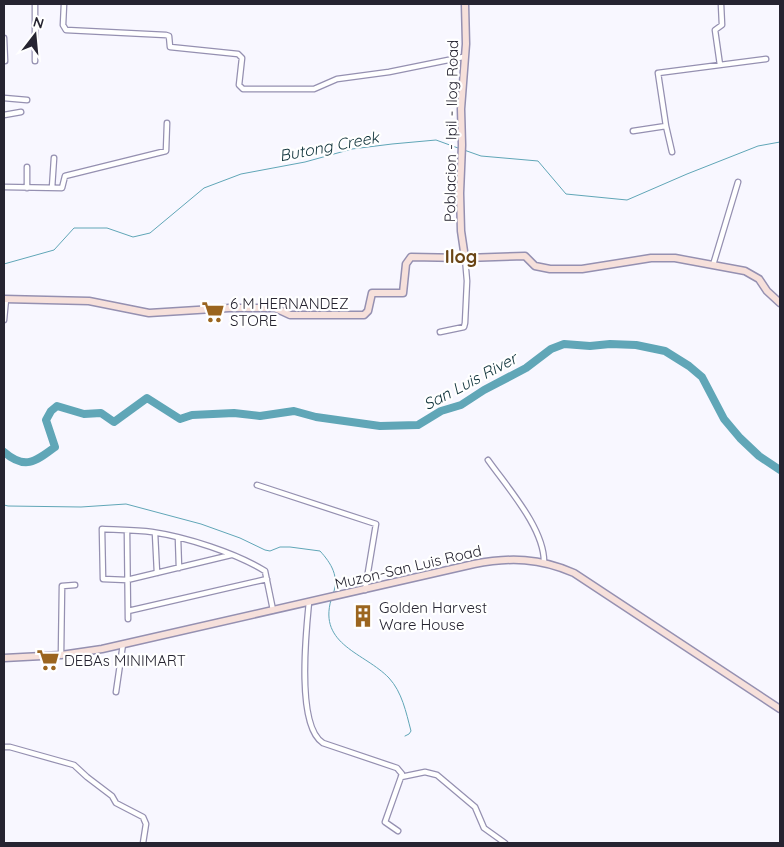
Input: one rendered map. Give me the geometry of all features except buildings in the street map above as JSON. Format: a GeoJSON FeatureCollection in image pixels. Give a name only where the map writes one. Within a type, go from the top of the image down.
{"type":"FeatureCollection","features":[{"type":"Feature","properties":{"kind":"street"},"geometry":{"type":"LineString","coordinates":[[35,4],[35,61]]}},
{"type":"Feature","properties":{"kind":"street"},"geometry":{"type":"LineString","coordinates":[[64,4],[62,25],[66,30],[166,35],[169,36],[170,46],[238,54],[242,58],[239,85],[243,89],[314,89],[337,79],[389,72],[464,57]]}},
{"type":"Feature","properties":{"kind":"street","name":"Poblacion - Ipil - Ilog Road"},"geometry":{"type":"LineString","coordinates":[[465,4],[466,44],[461,109],[460,193],[460,225],[465,258]]}},
{"type":"Feature","properties":{"kind":"street"},"geometry":{"type":"LineString","coordinates":[[720,65],[715,30],[722,25],[721,4]]}},
{"type":"Feature","properties":{"kind":"street"},"geometry":{"type":"LineString","coordinates":[[4,38],[5,61]]}},
{"type":"Feature","properties":{"kind":"street"},"geometry":{"type":"LineString","coordinates":[[672,152],[658,73],[766,59]]}},
{"type":"Feature","properties":{"kind":"street"},"geometry":{"type":"LineString","coordinates":[[4,98],[27,100]]}},
{"type":"Feature","properties":{"kind":"street"},"geometry":{"type":"LineString","coordinates":[[4,115],[21,112]]}},
{"type":"Feature","properties":{"kind":"street"},"geometry":{"type":"LineString","coordinates":[[4,188],[62,188],[65,176],[166,151],[167,123]]}},
{"type":"Feature","properties":{"kind":"street"},"geometry":{"type":"LineString","coordinates":[[633,131],[666,126]]}},
{"type":"Feature","properties":{"kind":"street"},"geometry":{"type":"LineString","coordinates":[[52,188],[54,158]]}},
{"type":"Feature","properties":{"kind":"street"},"geometry":{"type":"LineString","coordinates":[[27,167],[27,188]]}},
{"type":"Feature","properties":{"kind":"street"},"geometry":{"type":"LineString","coordinates":[[713,265],[738,182]]}},
{"type":"Feature","properties":{"kind":"street"},"geometry":{"type":"LineString","coordinates":[[4,320],[5,299],[89,301],[149,313],[229,308],[275,308],[290,315],[364,315],[368,311],[372,293],[403,293],[407,259],[411,256],[465,258],[525,256],[535,266],[550,269],[591,268],[651,258],[675,258],[745,271],[752,274],[759,279],[780,303]]}},
{"type":"Feature","properties":{"kind":"street"},"geometry":{"type":"LineString","coordinates":[[440,332],[464,327],[467,281],[465,258]]}},
{"type":"Feature","properties":{"kind":"street"},"geometry":{"type":"LineString","coordinates":[[488,460],[523,508],[542,546],[544,563]]}},
{"type":"Feature","properties":{"kind":"street"},"geometry":{"type":"LineString","coordinates":[[257,485],[376,524],[365,590]]}},
{"type":"Feature","properties":{"kind":"street"},"geometry":{"type":"LineString","coordinates":[[231,555],[127,580],[103,579],[102,530],[155,533],[178,538],[231,555],[265,571],[273,610]]}},
{"type":"Feature","properties":{"kind":"street"},"geometry":{"type":"LineString","coordinates":[[127,531],[128,619]]}},
{"type":"Feature","properties":{"kind":"street"},"geometry":{"type":"LineString","coordinates":[[155,533],[157,573]]}},
{"type":"Feature","properties":{"kind":"street"},"geometry":{"type":"LineString","coordinates":[[178,538],[179,568]]}},
{"type":"Feature","properties":{"kind":"street"},"geometry":{"type":"LineString","coordinates":[[218,550],[220,558]]}},
{"type":"Feature","properties":{"kind":"street","name":"Muzon-San Luis Road"},"geometry":{"type":"LineString","coordinates":[[4,658],[61,655],[123,644],[496,560],[519,559],[565,569],[583,578],[780,709]]}},
{"type":"Feature","properties":{"kind":"street"},"geometry":{"type":"LineString","coordinates":[[128,611],[267,578]]}},
{"type":"Feature","properties":{"kind":"street"},"geometry":{"type":"LineString","coordinates":[[61,655],[62,586],[75,584]]}},
{"type":"Feature","properties":{"kind":"street"},"geometry":{"type":"LineString","coordinates":[[308,602],[305,632],[305,693],[311,728],[316,737],[323,743],[397,768],[402,774],[385,822],[398,831]]}},
{"type":"Feature","properties":{"kind":"street"},"geometry":{"type":"LineString","coordinates":[[116,692],[123,644]]}},
{"type":"Feature","properties":{"kind":"street"},"geometry":{"type":"LineString","coordinates":[[4,747],[10,747],[74,766],[112,796],[116,803],[143,818],[146,824],[143,843]]}},
{"type":"Feature","properties":{"kind":"street"},"geometry":{"type":"LineString","coordinates":[[401,776],[425,772],[437,776],[475,807],[484,828],[505,843]]}},
{"type":"Feature","properties":{"kind":"waterway","name":"Butong Creek"},"geometry":{"type":"LineString","coordinates":[[4,264],[54,250],[74,228],[107,228],[133,237],[150,233],[204,188],[241,174],[305,162],[352,149],[392,144],[436,140],[458,148]]}},
{"type":"Feature","properties":{"kind":"waterway","name":"Butong Creek"},"geometry":{"type":"LineString","coordinates":[[464,150],[481,156],[538,161],[566,194],[627,200],[758,146],[780,142]]}},
{"type":"Feature","properties":{"kind":"waterway","name":"San Luis River"},"geometry":{"type":"LineString","coordinates":[[4,452],[18,461],[30,462],[42,457],[55,447],[46,420],[51,411],[57,406],[84,414],[101,413],[114,422],[147,398],[180,419],[192,415],[234,413],[260,416],[294,411],[316,417],[380,426],[418,425],[441,411],[461,405],[484,390],[526,368],[551,349],[564,344],[590,346],[610,344],[636,345],[665,351],[689,366],[702,377],[724,419],[740,438],[759,456],[780,470]]}},
{"type":"Feature","properties":{"kind":"waterway"},"geometry":{"type":"LineString","coordinates":[[4,505],[81,507],[126,504],[201,524],[240,538],[265,550],[270,551],[280,547],[290,547],[320,551],[328,560],[335,576],[333,594]]}},
{"type":"Feature","properties":{"kind":"waterway"},"geometry":{"type":"LineString","coordinates":[[331,600],[329,615],[331,628],[337,638],[379,669],[389,678],[397,690],[411,731],[405,736]]}},
{"type":"Feature","properties":{"kind":"place","name":"6 M HERNANDEZ STORE"},"geometry":{"type":"Point","coordinates":[213,312]}},
{"type":"Feature","properties":{"kind":"place","name":"Golden Harvest Ware House"},"geometry":{"type":"Point","coordinates":[363,616]}},
{"type":"Feature","properties":{"kind":"place","name":"DEBAs MINIMART"},"geometry":{"type":"Point","coordinates":[48,660]}},
{"type":"Feature","properties":{"kind":"district","name":"Ilog"},"geometry":{"type":"Point","coordinates":[461,256]}}]}
